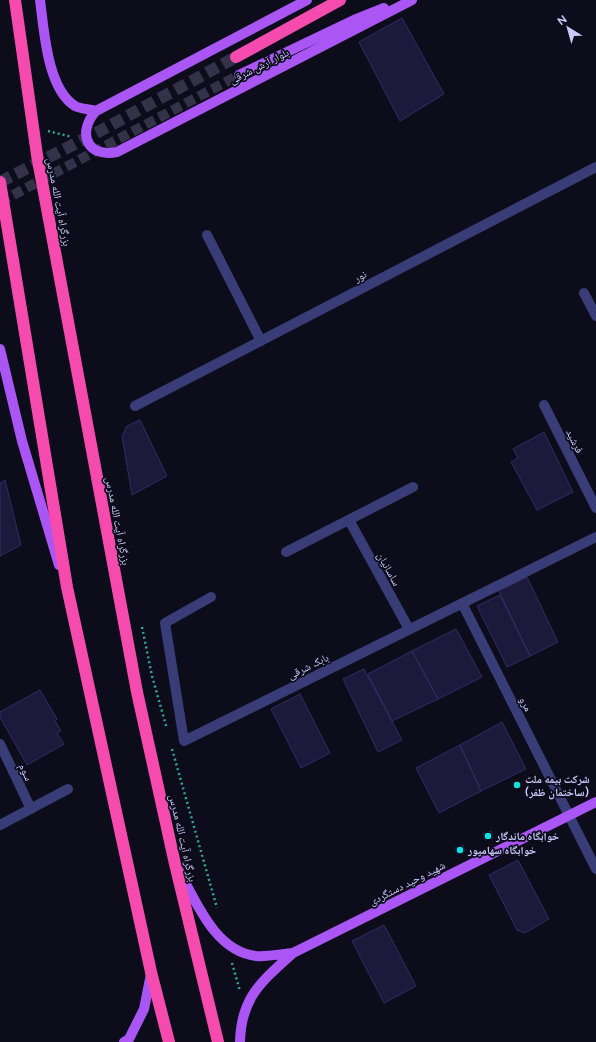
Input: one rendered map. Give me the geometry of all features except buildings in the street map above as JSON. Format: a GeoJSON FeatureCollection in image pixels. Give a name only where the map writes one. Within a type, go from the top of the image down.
{"type":"FeatureCollection","features":[{"type":"Feature","properties":{"kind":"highway","name":"بزرگراه آیت الله مدرس"},"geometry":{"type":"LineString","coordinates":[[15,0],[37,155],[137,692],[218,1042]]}},
{"type":"Feature","properties":{"kind":"highway"},"geometry":{"type":"LineString","coordinates":[[236,57],[340,0]]}},
{"type":"Feature","properties":{"kind":"highway"},"geometry":{"type":"LineString","coordinates":[[0,182],[72,611],[151,972],[169,1042]]}},
{"type":"Feature","properties":{"kind":"main road"},"geometry":{"type":"LineString","coordinates":[[40,0],[48,55],[60,91],[75,106],[96,110],[307,0]]}},
{"type":"Feature","properties":{"kind":"main road","name":"بلوار آرش شرقی"},"geometry":{"type":"LineString","coordinates":[[239,76],[354,20],[404,0]]}},
{"type":"Feature","properties":{"kind":"main road","name":"بلوار آرش شرقی"},"geometry":{"type":"LineString","coordinates":[[96,110],[88,119],[85,131],[88,142],[94,151],[105,154],[117,152],[412,0]]}},
{"type":"Feature","properties":{"kind":"main road"},"geometry":{"type":"LineString","coordinates":[[0,349],[22,441],[72,611]]}},
{"type":"Feature","properties":{"kind":"main road","name":"شهید وحید دستگردی"},"geometry":{"type":"LineString","coordinates":[[240,1042],[245,1008],[261,982],[293,954],[596,802]]}},
{"type":"Feature","properties":{"kind":"main road","name":"شهید وحید دستگردی"},"geometry":{"type":"LineString","coordinates":[[176,864],[210,924],[227,945],[255,956],[293,954]]}},
{"type":"Feature","properties":{"kind":"main road"},"geometry":{"type":"LineString","coordinates":[[124,1042],[129,1039],[144,1009],[151,972]]}},
{"type":"Feature","properties":{"kind":"street","name":"نور"},"geometry":{"type":"LineString","coordinates":[[135,406],[596,167]]}},
{"type":"Feature","properties":{"kind":"street"},"geometry":{"type":"LineString","coordinates":[[207,235],[261,341]]}},
{"type":"Feature","properties":{"kind":"street"},"geometry":{"type":"LineString","coordinates":[[584,293],[596,316]]}},
{"type":"Feature","properties":{"kind":"street","name":"فرشید"},"geometry":{"type":"LineString","coordinates":[[544,406],[596,508]]}},
{"type":"Feature","properties":{"kind":"street"},"geometry":{"type":"LineString","coordinates":[[286,552],[412,487]]}},
{"type":"Feature","properties":{"kind":"street","name":"ساسانیان"},"geometry":{"type":"LineString","coordinates":[[349,520],[409,629]]}},
{"type":"Feature","properties":{"kind":"street","name":"بابک شرقی"},"geometry":{"type":"LineString","coordinates":[[211,597],[165,623],[184,741],[596,536]]}},
{"type":"Feature","properties":{"kind":"street","name":"مرو"},"geometry":{"type":"LineString","coordinates":[[462,603],[596,869]]}},
{"type":"Feature","properties":{"kind":"street","name":"سوم"},"geometry":{"type":"LineString","coordinates":[[0,744],[31,809]]}},
{"type":"Feature","properties":{"kind":"street"},"geometry":{"type":"LineString","coordinates":[[0,825],[68,789]]}},
{"type":"Feature","properties":{"kind":"path"},"geometry":{"type":"LineString","coordinates":[[140,622],[152,676],[169,737]]}},
{"type":"Feature","properties":{"kind":"path"},"geometry":{"type":"LineString","coordinates":[[171,744],[219,916]]}},
{"type":"Feature","properties":{"kind":"path"},"geometry":{"type":"LineString","coordinates":[[227,945],[245,1008]]}},
{"type":"Feature","properties":{"kind":"tunnel"},"geometry":{"type":"LineString","coordinates":[[0,182],[100,131],[236,57]]}},
{"type":"Feature","properties":{"kind":"tunnel"},"geometry":{"type":"LineString","coordinates":[[0,202],[239,75]]}},
{"type":"Feature","properties":{"kind":"place","name":"شرکت بیمه ملت (ساختمان ظفر)"},"geometry":{"type":"Point","coordinates":[517,785]}},
{"type":"Feature","properties":{"kind":"place","name":"خوابگاه ماندگار"},"geometry":{"type":"Point","coordinates":[488,836]}},
{"type":"Feature","properties":{"kind":"place","name":"خوابگاه سهامپور"},"geometry":{"type":"Point","coordinates":[460,850]}}]}
